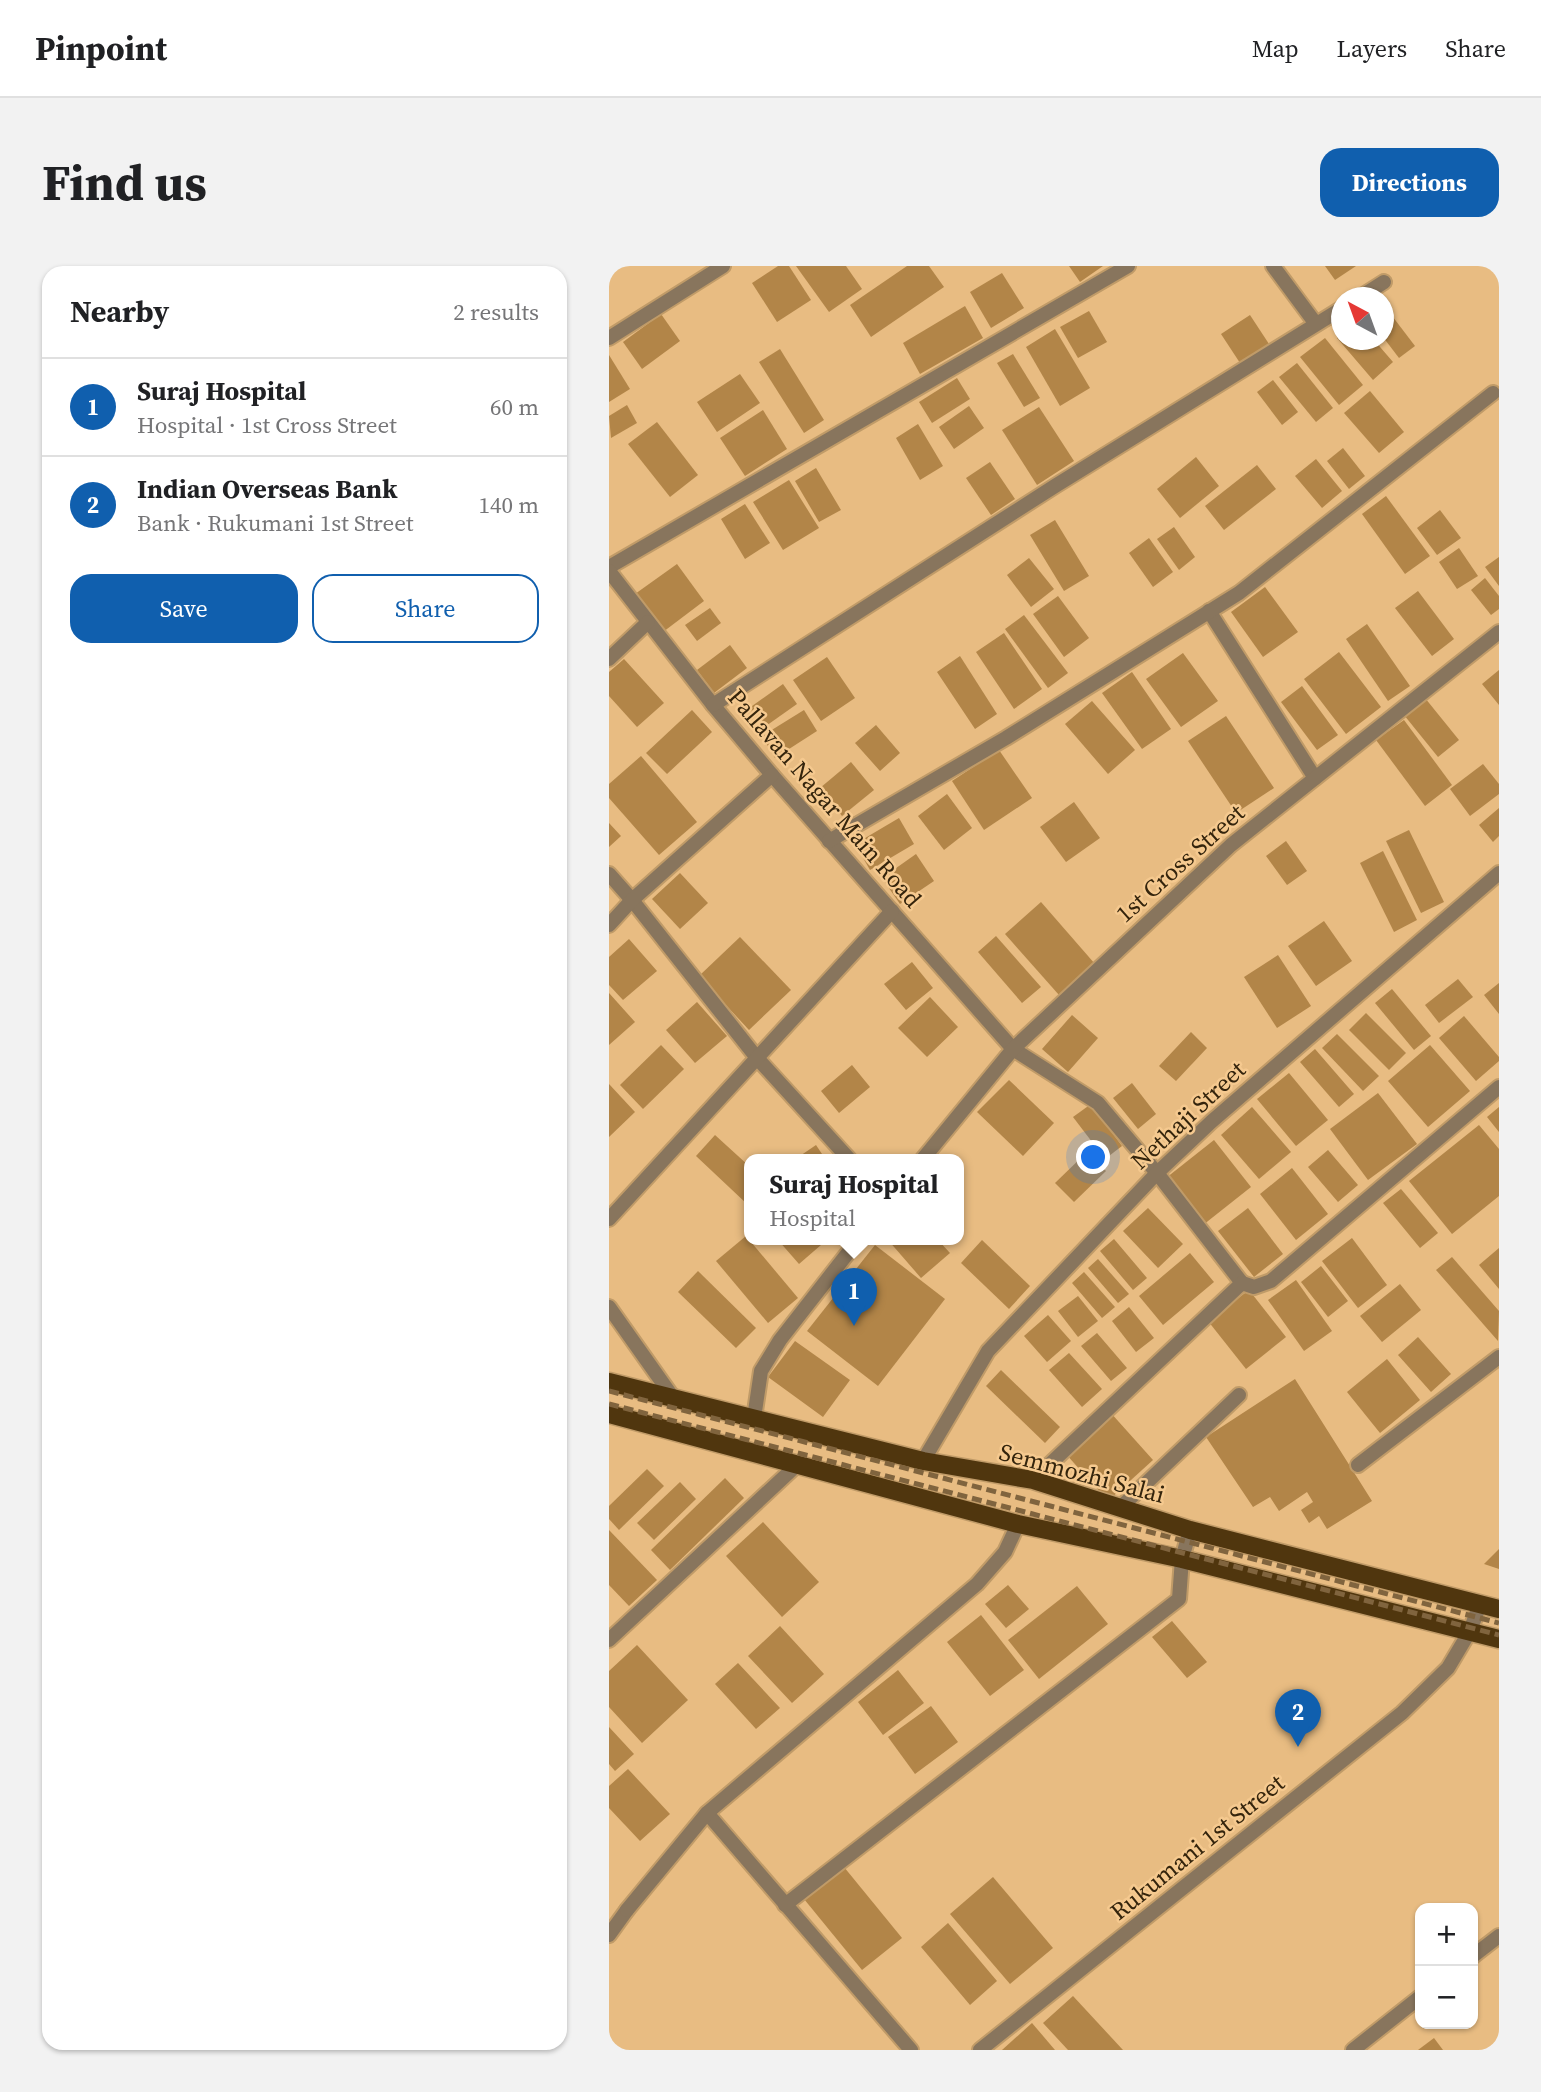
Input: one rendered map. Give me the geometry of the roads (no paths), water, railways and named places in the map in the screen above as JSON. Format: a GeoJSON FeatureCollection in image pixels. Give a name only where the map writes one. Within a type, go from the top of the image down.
{"type":"FeatureCollection","features":[{"type":"Feature","properties":{"kind":"main road","name":"Semmozhi Salai"},"geometry":{"type":"LineString","coordinates":[[609,1382],[923,1461],[1033,1480],[1190,1530],[1499,1609]]}},
{"type":"Feature","properties":{"kind":"main road"},"geometry":{"type":"LineString","coordinates":[[609,1413],[1018,1524],[1182,1559],[1499,1639]]}},
{"type":"Feature","properties":{"kind":"street"},"geometry":{"type":"LineString","coordinates":[[609,338],[723,266]]}},
{"type":"Feature","properties":{"kind":"street"},"geometry":{"type":"LineString","coordinates":[[609,569],[1128,266]]}},
{"type":"Feature","properties":{"kind":"street"},"geometry":{"type":"LineString","coordinates":[[1273,266],[1316,324]]}},
{"type":"Feature","properties":{"kind":"street"},"geometry":{"type":"LineString","coordinates":[[1376,287],[1384,282]]}},
{"type":"Feature","properties":{"kind":"street"},"geometry":{"type":"LineString","coordinates":[[713,705],[1055,486],[1331,315]]}},
{"type":"Feature","properties":{"kind":"street"},"geometry":{"type":"LineString","coordinates":[[829,841],[1006,738],[1239,593],[1493,393]]}},
{"type":"Feature","properties":{"kind":"street","name":"Pallavan Nagar Main Road"},"geometry":{"type":"LineString","coordinates":[[609,569],[713,705],[1013,1049],[1098,1103],[1157,1173],[1242,1283]]}},
{"type":"Feature","properties":{"kind":"street"},"geometry":{"type":"LineString","coordinates":[[1209,611],[1315,778]]}},
{"type":"Feature","properties":{"kind":"street"},"geometry":{"type":"LineString","coordinates":[[609,659],[648,622]]}},
{"type":"Feature","properties":{"kind":"street","name":"1st Cross Street"},"geometry":{"type":"LineString","coordinates":[[927,1154],[1013,1049],[1231,845],[1499,632]]}},
{"type":"Feature","properties":{"kind":"street"},"geometry":{"type":"LineString","coordinates":[[609,925],[632,900],[772,775]]}},
{"type":"Feature","properties":{"kind":"street","name":"Nethaji Street"},"geometry":{"type":"LineString","coordinates":[[923,1461],[988,1351],[1157,1173],[1210,1122],[1499,873]]}},
{"type":"Feature","properties":{"kind":"street"},"geometry":{"type":"LineString","coordinates":[[609,874],[757,1058],[845,1154]]}},
{"type":"Feature","properties":{"kind":"street"},"geometry":{"type":"LineString","coordinates":[[609,1219],[892,911]]}},
{"type":"Feature","properties":{"kind":"street"},"geometry":{"type":"LineString","coordinates":[[1033,1480],[1242,1283],[1254,1287],[1271,1281],[1499,1087]]}},
{"type":"Feature","properties":{"kind":"street"},"geometry":{"type":"LineString","coordinates":[[754,1418],[761,1371],[780,1340],[854,1245]]}},
{"type":"Feature","properties":{"kind":"street"},"geometry":{"type":"LineString","coordinates":[[609,1307],[674,1399]]}},
{"type":"Feature","properties":{"kind":"street"},"geometry":{"type":"LineString","coordinates":[[1358,1465],[1499,1357]]}},
{"type":"Feature","properties":{"kind":"street"},"geometry":{"type":"LineString","coordinates":[[1121,1507],[1239,1395]]}},
{"type":"Feature","properties":{"kind":"street"},"geometry":{"type":"LineString","coordinates":[[609,1640],[798,1464]]}},
{"type":"Feature","properties":{"kind":"street"},"geometry":{"type":"LineString","coordinates":[[609,1935],[706,1813],[977,1584],[1005,1552],[1018,1524]]}},
{"type":"Feature","properties":{"kind":"street"},"geometry":{"type":"LineString","coordinates":[[785,1905],[1179,1599],[1182,1559],[1190,1530]]}},
{"type":"Feature","properties":{"kind":"street","name":"Rukumani 1st Street"},"geometry":{"type":"LineString","coordinates":[[980,2050],[1402,1713],[1448,1668],[1470,1631],[1480,1604]]}},
{"type":"Feature","properties":{"kind":"street"},"geometry":{"type":"LineString","coordinates":[[706,1813],[911,2050]]}},
{"type":"Feature","properties":{"kind":"street"},"geometry":{"type":"LineString","coordinates":[[1478,1952],[1499,1936]]}},
{"type":"Feature","properties":{"kind":"street"},"geometry":{"type":"LineString","coordinates":[[1353,2050],[1415,2001]]}},
{"type":"Feature","properties":{"kind":"railway"},"geometry":{"type":"LineString","coordinates":[[609,1391],[1499,1623]]}},
{"type":"Feature","properties":{"kind":"railway"},"geometry":{"type":"LineString","coordinates":[[609,1404],[1499,1635]]}},
{"type":"Feature","properties":{"kind":"place","name":"Suraj Hospital"},"geometry":{"type":"Point","coordinates":[854,1326]}},
{"type":"Feature","properties":{"kind":"place","name":"Indian Overseas Bank"},"geometry":{"type":"Point","coordinates":[1298,1747]}}]}
